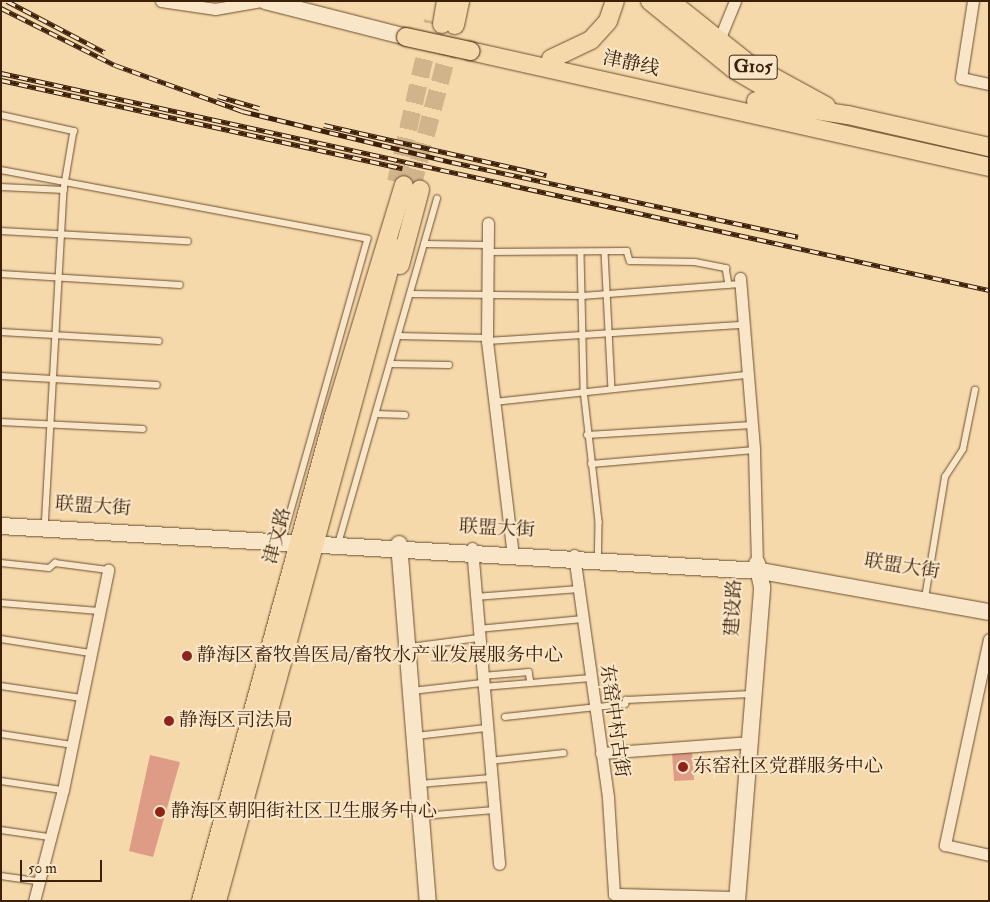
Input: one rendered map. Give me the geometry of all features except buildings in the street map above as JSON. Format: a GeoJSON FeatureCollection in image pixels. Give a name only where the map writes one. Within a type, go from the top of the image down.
{"type":"FeatureCollection","features":[{"type":"Feature","properties":{"kind":"main road","name":"津静线"},"geometry":{"type":"LineString","coordinates":[[264,1],[471,47],[846,123],[989,148]]}},
{"type":"Feature","properties":{"kind":"main road","name":"津静线"},"geometry":{"type":"LineString","coordinates":[[297,1],[407,33]]}},
{"type":"Feature","properties":{"kind":"main road"},"geometry":{"type":"LineString","coordinates":[[438,1],[443,23]]}},
{"type":"Feature","properties":{"kind":"main road"},"geometry":{"type":"LineString","coordinates":[[443,23],[446,1]]}},
{"type":"Feature","properties":{"kind":"main road"},"geometry":{"type":"LineString","coordinates":[[443,23],[460,1]]}},
{"type":"Feature","properties":{"kind":"main road"},"geometry":{"type":"LineString","coordinates":[[551,60],[591,40],[608,21],[615,1]]}},
{"type":"Feature","properties":{"kind":"main road"},"geometry":{"type":"LineString","coordinates":[[650,1],[802,108]]}},
{"type":"Feature","properties":{"kind":"main road","name":"G105"},"geometry":{"type":"LineString","coordinates":[[670,1],[715,47],[846,123]]}},
{"type":"Feature","properties":{"kind":"main road","name":"津静线"},"geometry":{"type":"LineString","coordinates":[[471,47],[551,60],[802,108],[989,168]]}},
{"type":"Feature","properties":{"kind":"main road","name":"津文路"},"geometry":{"type":"LineString","coordinates":[[201,901],[298,543],[379,262],[408,186],[390,296],[377,324],[298,543],[217,901]]}},
{"type":"Feature","properties":{"kind":"main road","name":"联盟大街"},"geometry":{"type":"LineString","coordinates":[[1,521],[45,526],[298,543],[598,558]]}},
{"type":"Feature","properties":{"kind":"main road"},"geometry":{"type":"LineString","coordinates":[[1,526],[45,526]]}},
{"type":"Feature","properties":{"kind":"main road"},"geometry":{"type":"LineString","coordinates":[[399,547],[423,816],[428,901]]}},
{"type":"Feature","properties":{"kind":"main road"},"geometry":{"type":"LineString","coordinates":[[598,558],[758,569],[925,595],[989,612]]}},
{"type":"Feature","properties":{"kind":"main road","name":"建设路"},"geometry":{"type":"LineString","coordinates":[[735,899],[752,694],[758,569]]}},
{"type":"Feature","properties":{"kind":"main road","name":"联盟大街"},"geometry":{"type":"LineString","coordinates":[[925,595],[989,602]]}},
{"type":"Feature","properties":{"kind":"street"},"geometry":{"type":"LineString","coordinates":[[161,1],[215,9],[264,1]]}},
{"type":"Feature","properties":{"kind":"street"},"geometry":{"type":"LineString","coordinates":[[715,47],[735,1]]}},
{"type":"Feature","properties":{"kind":"street"},"geometry":{"type":"LineString","coordinates":[[973,1],[961,78],[989,84]]}},
{"type":"Feature","properties":{"kind":"street"},"geometry":{"type":"LineString","coordinates":[[488,222],[485,296],[487,339],[513,553]]}},
{"type":"Feature","properties":{"kind":"street"},"geometry":{"type":"LineString","coordinates":[[737,282],[744,325],[753,424],[758,569]]}},
{"type":"Feature","properties":{"kind":"street"},"geometry":{"type":"LineString","coordinates":[[472,551],[499,864]]}},
{"type":"Feature","properties":{"kind":"street","name":"东窑中村古街"},"geometry":{"type":"LineString","coordinates":[[574,556],[601,753],[614,894],[735,899]]}},
{"type":"Feature","properties":{"kind":"street"},"geometry":{"type":"LineString","coordinates":[[34,901],[49,837],[63,790],[108,570]]}},
{"type":"Feature","properties":{"kind":"street"},"geometry":{"type":"LineString","coordinates":[[989,639],[945,845],[989,855]]}},
{"type":"Feature","properties":{"kind":"street"},"geometry":{"type":"LineString","coordinates":[[601,753],[748,742]]}},
{"type":"Feature","properties":{"kind":"lane"},"geometry":{"type":"LineString","coordinates":[[1,115],[74,131],[64,190],[45,526]]}},
{"type":"Feature","properties":{"kind":"lane"},"geometry":{"type":"LineString","coordinates":[[1,170],[368,239],[298,543]]}},
{"type":"Feature","properties":{"kind":"lane"},"geometry":{"type":"LineString","coordinates":[[1,187],[64,190]]}},
{"type":"Feature","properties":{"kind":"lane"},"geometry":{"type":"LineString","coordinates":[[338,545],[391,364],[436,199]]}},
{"type":"Feature","properties":{"kind":"lane"},"geometry":{"type":"LineString","coordinates":[[1,230],[188,241]]}},
{"type":"Feature","properties":{"kind":"lane"},"geometry":{"type":"LineString","coordinates":[[424,244],[581,253],[627,251],[630,261],[714,264],[726,268],[737,282]]}},
{"type":"Feature","properties":{"kind":"lane"},"geometry":{"type":"LineString","coordinates":[[606,252],[612,388]]}},
{"type":"Feature","properties":{"kind":"lane"},"geometry":{"type":"LineString","coordinates":[[581,253],[584,390],[598,558]]}},
{"type":"Feature","properties":{"kind":"lane"},"geometry":{"type":"LineString","coordinates":[[1,274],[180,285]]}},
{"type":"Feature","properties":{"kind":"lane"},"geometry":{"type":"LineString","coordinates":[[410,294],[582,296],[737,282]]}},
{"type":"Feature","properties":{"kind":"lane"},"geometry":{"type":"LineString","coordinates":[[398,336],[487,339],[583,337],[744,325]]}},
{"type":"Feature","properties":{"kind":"lane"},"geometry":{"type":"LineString","coordinates":[[1,332],[159,341]]}},
{"type":"Feature","properties":{"kind":"lane"},"geometry":{"type":"LineString","coordinates":[[391,364],[449,365]]}},
{"type":"Feature","properties":{"kind":"lane"},"geometry":{"type":"LineString","coordinates":[[494,402],[584,390],[749,375]]}},
{"type":"Feature","properties":{"kind":"lane"},"geometry":{"type":"LineString","coordinates":[[1,376],[157,385]]}},
{"type":"Feature","properties":{"kind":"lane"},"geometry":{"type":"LineString","coordinates":[[925,595],[945,476],[963,450],[975,390]]}},
{"type":"Feature","properties":{"kind":"lane"},"geometry":{"type":"LineString","coordinates":[[376,414],[404,415]]}},
{"type":"Feature","properties":{"kind":"lane"},"geometry":{"type":"LineString","coordinates":[[1,422],[143,429]]}},
{"type":"Feature","properties":{"kind":"lane"},"geometry":{"type":"LineString","coordinates":[[587,435],[753,424]]}},
{"type":"Feature","properties":{"kind":"lane"},"geometry":{"type":"LineString","coordinates":[[591,464],[754,450]]}},
{"type":"Feature","properties":{"kind":"lane"},"geometry":{"type":"LineString","coordinates":[[1,563],[49,568],[55,563],[108,570]]}},
{"type":"Feature","properties":{"kind":"lane"},"geometry":{"type":"LineString","coordinates":[[475,597],[578,589]]}},
{"type":"Feature","properties":{"kind":"lane"},"geometry":{"type":"LineString","coordinates":[[1,603],[99,612]]}},
{"type":"Feature","properties":{"kind":"lane"},"geometry":{"type":"LineString","coordinates":[[408,647],[478,634],[583,619]]}},
{"type":"Feature","properties":{"kind":"lane"},"geometry":{"type":"LineString","coordinates":[[1,639],[90,653]]}},
{"type":"Feature","properties":{"kind":"lane"},"geometry":{"type":"LineString","coordinates":[[412,691],[482,682],[529,672],[531,683]]}},
{"type":"Feature","properties":{"kind":"lane"},"geometry":{"type":"LineString","coordinates":[[482,682],[531,683],[591,678]]}},
{"type":"Feature","properties":{"kind":"lane"},"geometry":{"type":"LineString","coordinates":[[1,686],[81,698]]}},
{"type":"Feature","properties":{"kind":"lane"},"geometry":{"type":"LineString","coordinates":[[504,717],[624,704],[626,700],[752,694]]}},
{"type":"Feature","properties":{"kind":"lane"},"geometry":{"type":"LineString","coordinates":[[416,736],[486,728]]}},
{"type":"Feature","properties":{"kind":"lane"},"geometry":{"type":"LineString","coordinates":[[1,734],[73,745]]}},
{"type":"Feature","properties":{"kind":"lane"},"geometry":{"type":"LineString","coordinates":[[489,761],[564,753]]}},
{"type":"Feature","properties":{"kind":"lane"},"geometry":{"type":"LineString","coordinates":[[420,784],[491,778]]}},
{"type":"Feature","properties":{"kind":"lane"},"geometry":{"type":"LineString","coordinates":[[1,781],[63,790]]}},
{"type":"Feature","properties":{"kind":"lane"},"geometry":{"type":"LineString","coordinates":[[423,816],[494,810]]}},
{"type":"Feature","properties":{"kind":"lane"},"geometry":{"type":"LineString","coordinates":[[1,830],[49,837]]}},
{"type":"Feature","properties":{"kind":"lane"},"geometry":{"type":"LineString","coordinates":[[1,876],[38,881]]}},
{"type":"Feature","properties":{"kind":"tunnel"},"geometry":{"type":"LineString","coordinates":[[396,182],[433,21]]}},
{"type":"Feature","properties":{"kind":"tunnel"},"geometry":{"type":"LineString","coordinates":[[412,187],[455,25]]}},
{"type":"Feature","properties":{"kind":"railway"},"geometry":{"type":"LineString","coordinates":[[7,1],[104,52]]}},
{"type":"Feature","properties":{"kind":"railway"},"geometry":{"type":"LineString","coordinates":[[1,8],[115,65],[242,111],[452,162],[798,237]]}},
{"type":"Feature","properties":{"kind":"railway"},"geometry":{"type":"LineString","coordinates":[[1,73],[989,290]]}},
{"type":"Feature","properties":{"kind":"railway"},"geometry":{"type":"LineString","coordinates":[[1,80],[402,168]]}},
{"type":"Feature","properties":{"kind":"railway"},"geometry":{"type":"LineString","coordinates":[[218,96],[259,108]]}},
{"type":"Feature","properties":{"kind":"railway"},"geometry":{"type":"LineString","coordinates":[[324,125],[546,175]]}},
{"type":"Feature","properties":{"kind":"place","name":"静海区畜牧兽医局/畜牧水产业发展服务中心"},"geometry":{"type":"Point","coordinates":[187,656]}},
{"type":"Feature","properties":{"kind":"place","name":"静海区司法局"},"geometry":{"type":"Point","coordinates":[169,721]}},
{"type":"Feature","properties":{"kind":"place","name":"东窑社区党群服务中心"},"geometry":{"type":"Point","coordinates":[683,767]}},
{"type":"Feature","properties":{"kind":"place","name":"静海区朝阳街社区卫生服务中心"},"geometry":{"type":"Point","coordinates":[160,812]}}]}
